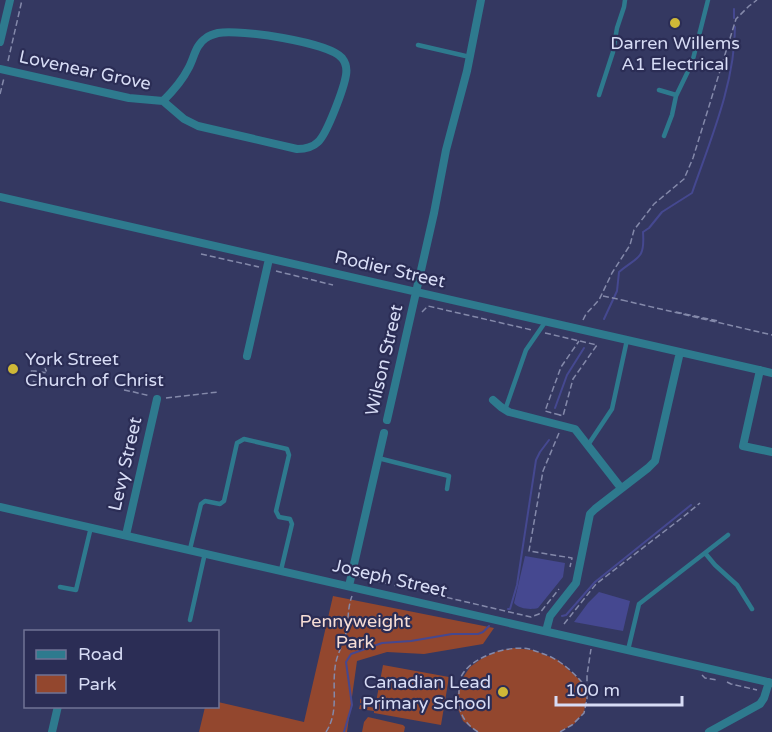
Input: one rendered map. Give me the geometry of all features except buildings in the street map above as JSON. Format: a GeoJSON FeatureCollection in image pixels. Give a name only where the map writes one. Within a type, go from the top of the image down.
{"type":"FeatureCollection","features":[{"type":"Feature","properties":{"kind":"street"},"geometry":{"type":"LineString","coordinates":[[0,42],[3,14],[10,0]]}},
{"type":"Feature","properties":{"kind":"street","name":"Wilson Street"},"geometry":{"type":"LineString","coordinates":[[352,587],[352,575],[481,0]]}},
{"type":"Feature","properties":{"kind":"street","name":"Lovenear Grove"},"geometry":{"type":"LineString","coordinates":[[3,70],[129,99],[163,101],[187,120],[203,128],[290,148],[305,148],[317,143],[326,132],[345,80],[345,63],[332,51],[304,43],[249,34],[216,33],[199,45],[187,72],[163,101]]}},
{"type":"Feature","properties":{"kind":"street","name":"Rodier Street"},"geometry":{"type":"LineString","coordinates":[[0,196],[772,373]]}},
{"type":"Feature","properties":{"kind":"street"},"geometry":{"type":"LineString","coordinates":[[247,356],[269,259]]}},
{"type":"Feature","properties":{"kind":"street"},"geometry":{"type":"LineString","coordinates":[[546,631],[550,616],[576,583],[589,515],[594,508],[655,461],[680,352]]}},
{"type":"Feature","properties":{"kind":"street"},"geometry":{"type":"LineString","coordinates":[[760,370],[743,446],[772,452]]}},
{"type":"Feature","properties":{"kind":"street","name":"Levy Street"},"geometry":{"type":"LineString","coordinates":[[126,535],[161,399]]}},
{"type":"Feature","properties":{"kind":"street"},"geometry":{"type":"LineString","coordinates":[[493,400],[506,410],[517,414],[559,419],[575,429],[621,488]]}},
{"type":"Feature","properties":{"kind":"street","name":"Joseph Street"},"geometry":{"type":"LineString","coordinates":[[0,507],[770,682]]}},
{"type":"Feature","properties":{"kind":"street"},"geometry":{"type":"LineString","coordinates":[[709,732],[761,703],[770,682]]}},
{"type":"Feature","properties":{"kind":"street"},"geometry":{"type":"LineString","coordinates":[[52,732],[58,708]]}},
{"type":"Feature","properties":{"kind":"lane"},"geometry":{"type":"LineString","coordinates":[[599,95],[613,51],[625,0]]}},
{"type":"Feature","properties":{"kind":"lane"},"geometry":{"type":"LineString","coordinates":[[664,136],[676,95],[692,63],[708,0]]}},
{"type":"Feature","properties":{"kind":"lane"},"geometry":{"type":"LineString","coordinates":[[418,45],[470,57]]}},
{"type":"Feature","properties":{"kind":"lane"},"geometry":{"type":"LineString","coordinates":[[659,90],[676,95]]}},
{"type":"Feature","properties":{"kind":"lane"},"geometry":{"type":"LineString","coordinates":[[506,410],[526,350],[546,321]]}},
{"type":"Feature","properties":{"kind":"lane"},"geometry":{"type":"LineString","coordinates":[[588,445],[612,409],[627,340]]}},
{"type":"Feature","properties":{"kind":"lane"},"geometry":{"type":"LineString","coordinates":[[190,549],[201,504],[205,501],[220,504],[224,501],[237,443],[244,439],[287,449],[289,455],[276,511],[279,517],[290,519],[292,524],[281,570]]}},
{"type":"Feature","properties":{"kind":"lane"},"geometry":{"type":"LineString","coordinates":[[378,458],[449,476],[447,489]]}},
{"type":"Feature","properties":{"kind":"lane"},"geometry":{"type":"LineString","coordinates":[[60,587],[76,590],[91,527]]}},
{"type":"Feature","properties":{"kind":"lane"},"geometry":{"type":"LineString","coordinates":[[628,650],[639,604],[728,535]]}},
{"type":"Feature","properties":{"kind":"lane"},"geometry":{"type":"LineString","coordinates":[[190,620],[205,553]]}},
{"type":"Feature","properties":{"kind":"lane"},"geometry":{"type":"LineString","coordinates":[[705,553],[737,585],[752,609]]}},
{"type":"Feature","properties":{"kind":"path"},"geometry":{"type":"LineString","coordinates":[[0,94],[3,70],[22,0]]}},
{"type":"Feature","properties":{"kind":"path"},"geometry":{"type":"LineString","coordinates":[[581,329],[586,314],[597,304],[630,244],[634,230],[654,204],[684,179],[693,158],[733,26],[736,19],[758,0]]}},
{"type":"Feature","properties":{"kind":"path"},"geometry":{"type":"LineString","coordinates":[[201,254],[333,285]]}},
{"type":"Feature","properties":{"kind":"path"},"geometry":{"type":"LineString","coordinates":[[602,295],[772,335]]}},
{"type":"Feature","properties":{"kind":"path"},"geometry":{"type":"LineString","coordinates":[[622,300],[718,321]]}},
{"type":"Feature","properties":{"kind":"path"},"geometry":{"type":"LineString","coordinates":[[412,310],[422,312],[428,306],[597,345],[573,380],[563,416],[559,419],[556,432],[560,434],[543,471],[529,551],[572,558],[570,569]]}},
{"type":"Feature","properties":{"kind":"path"},"geometry":{"type":"LineString","coordinates":[[559,419],[545,411],[561,367],[579,341]]}},
{"type":"Feature","properties":{"kind":"path"},"geometry":{"type":"LineString","coordinates":[[45,368],[47,373],[30,371],[26,380],[44,384],[45,380],[56,382]]}},
{"type":"Feature","properties":{"kind":"path","name":"Levy Street"},"geometry":{"type":"LineString","coordinates":[[124,390],[161,399],[218,392]]}},
{"type":"Feature","properties":{"kind":"path"},"geometry":{"type":"LineString","coordinates":[[564,624],[596,584],[699,503]]}},
{"type":"Feature","properties":{"kind":"path"},"geometry":{"type":"LineString","coordinates":[[352,575],[531,617],[539,614],[561,588]]}},
{"type":"Feature","properties":{"kind":"path"},"geometry":{"type":"LineString","coordinates":[[326,732],[334,708],[335,667],[345,635],[352,587]]}},
{"type":"Feature","properties":{"kind":"path"},"geometry":{"type":"LineString","coordinates":[[478,732],[466,723],[461,715],[458,698],[463,674],[482,657],[492,653],[527,649],[562,663],[586,687]]}},
{"type":"Feature","properties":{"kind":"path"},"geometry":{"type":"LineString","coordinates":[[556,732],[561,732],[584,713],[586,675],[591,649]]}},
{"type":"Feature","properties":{"kind":"green space","name":"Pennyweight Park"},"geometry":{"type":"Polygon","coordinates":[[[333,596],[494,628],[483,644],[424,654],[387,652],[357,661],[347,732],[199,732],[205,708],[219,708],[219,702],[304,722],[333,596]]]}},
{"type":"Feature","properties":{"kind":"green space"},"geometry":{"type":"Polygon","coordinates":[[[514,648],[533,650],[558,660],[581,681],[587,695],[584,712],[574,724],[559,732],[477,732],[463,721],[458,709],[457,698],[460,682],[470,667],[498,651],[514,648]]]}},
{"type":"Feature","properties":{"kind":"green space"},"geometry":{"type":"Polygon","coordinates":[[[383,665],[449,677],[441,725],[359,709],[360,705],[375,708],[375,705],[360,703],[360,699],[376,702],[383,665]]]}},
{"type":"Feature","properties":{"kind":"green space"},"geometry":{"type":"Polygon","coordinates":[[[368,717],[403,725],[404,732],[362,732],[364,722],[368,717]]]}},
{"type":"Feature","properties":{"kind":"shaded area"},"geometry":{"type":"Polygon","coordinates":[[[525,556],[565,563],[563,577],[538,608],[519,607],[514,603],[525,556]]]}},
{"type":"Feature","properties":{"kind":"shaded area"},"geometry":{"type":"Polygon","coordinates":[[[599,592],[630,601],[623,631],[574,622],[599,592]]]}},
{"type":"Feature","properties":{"kind":"waterway"},"geometry":{"type":"LineString","coordinates":[[734,9],[734,18]]}},
{"type":"Feature","properties":{"kind":"waterway"},"geometry":{"type":"LineString","coordinates":[[604,319],[617,291],[619,272],[641,253],[643,232],[662,212],[692,193],[726,90],[731,69],[735,27]]}},
{"type":"Feature","properties":{"kind":"waterway"},"geometry":{"type":"LineString","coordinates":[[555,408],[567,375],[584,348]]}},
{"type":"Feature","properties":{"kind":"waterway"},"geometry":{"type":"LineString","coordinates":[[508,609],[510,609],[517,585],[536,460],[549,440]]}},
{"type":"Feature","properties":{"kind":"waterway"},"geometry":{"type":"LineString","coordinates":[[562,616],[566,615],[595,582],[691,505]]}},
{"type":"Feature","properties":{"kind":"waterway"},"geometry":{"type":"LineString","coordinates":[[344,732],[352,705],[346,662],[351,654],[382,643],[452,634],[478,634],[489,626]]}},
{"type":"Feature","properties":{"kind":"place","name":"Darren Willems A1 Electrical"},"geometry":{"type":"Point","coordinates":[675,23]}},
{"type":"Feature","properties":{"kind":"place","name":"York Street Church of Christ"},"geometry":{"type":"Point","coordinates":[13,369]}},
{"type":"Feature","properties":{"kind":"place","name":"Canadian Lead Primary School"},"geometry":{"type":"Point","coordinates":[503,692]}}]}
